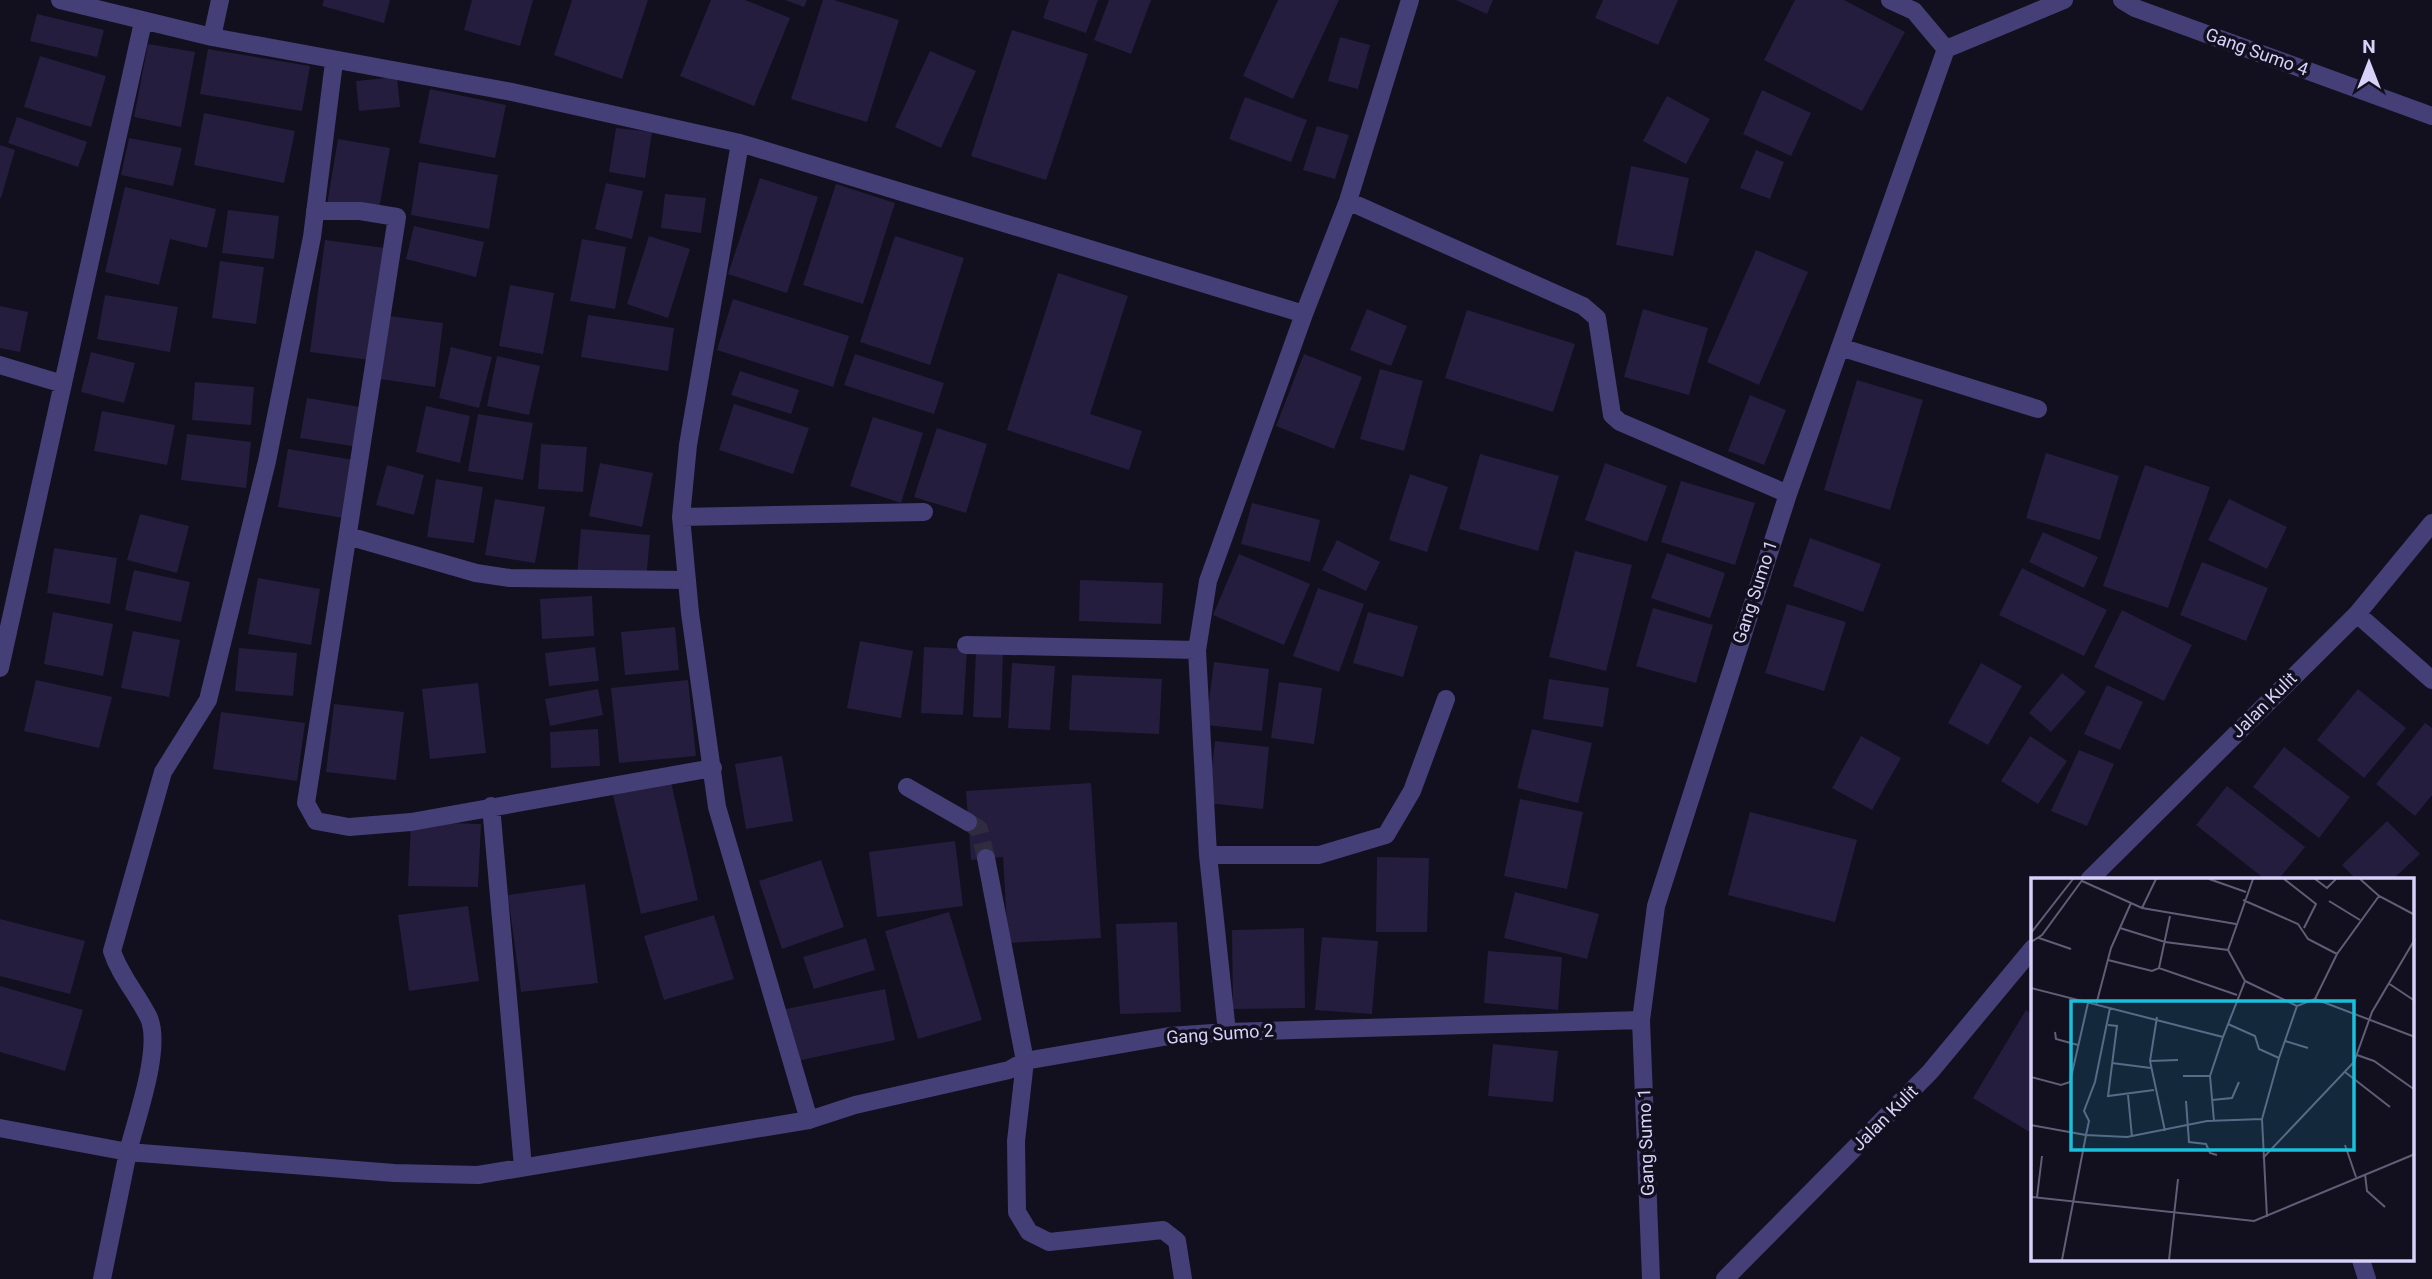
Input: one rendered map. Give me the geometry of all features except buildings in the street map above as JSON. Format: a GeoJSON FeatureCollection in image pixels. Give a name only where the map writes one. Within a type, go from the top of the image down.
{"type":"FeatureCollection","features":[{"type":"Feature","properties":{"kind":"street"},"geometry":{"type":"LineString","coordinates":[[60,0],[212,37],[334,62],[512,92],[740,143],[1304,314]]}},
{"type":"Feature","properties":{"kind":"street"},"geometry":{"type":"LineString","coordinates":[[212,37],[219,0]]}},
{"type":"Feature","properties":{"kind":"street"},"geometry":{"type":"LineString","coordinates":[[1227,1032],[1208,855],[1197,650],[1208,580],[1304,314],[1348,201],[1410,0]]}},
{"type":"Feature","properties":{"kind":"street"},"geometry":{"type":"LineString","coordinates":[[1890,0],[1914,11],[1946,49],[2064,0]]}},
{"type":"Feature","properties":{"kind":"street","name":"Gang Sumo 4"},"geometry":{"type":"LineString","coordinates":[[2122,0],[2136,8],[2432,116]]}},
{"type":"Feature","properties":{"kind":"street"},"geometry":{"type":"LineString","coordinates":[[0,668],[143,22]]}},
{"type":"Feature","properties":{"kind":"street","name":"Gang Sumo 1"},"geometry":{"type":"LineString","coordinates":[[1651,1279],[1641,1020],[1656,906],[1788,494],[1946,49]]}},
{"type":"Feature","properties":{"kind":"street"},"geometry":{"type":"LineString","coordinates":[[102,1279],[151,1054],[152,1035],[149,1019],[116,965],[112,951],[163,772],[208,700],[267,461],[315,211],[334,62]]}},
{"type":"Feature","properties":{"kind":"street"},"geometry":{"type":"LineString","coordinates":[[740,143],[688,445],[681,517],[717,807],[809,1121]]}},
{"type":"Feature","properties":{"kind":"street"},"geometry":{"type":"LineString","coordinates":[[1348,201],[1583,306],[1597,317],[1612,415],[1620,422],[1788,494]]}},
{"type":"Feature","properties":{"kind":"street"},"geometry":{"type":"LineString","coordinates":[[315,211],[360,211],[397,217],[306,803],[316,821],[349,827],[411,822],[713,768]]}},
{"type":"Feature","properties":{"kind":"street"},"geometry":{"type":"LineString","coordinates":[[1840,347],[2038,409]]}},
{"type":"Feature","properties":{"kind":"street"},"geometry":{"type":"LineString","coordinates":[[0,365],[63,384]]}},
{"type":"Feature","properties":{"kind":"street"},"geometry":{"type":"LineString","coordinates":[[681,517],[924,512]]}},
{"type":"Feature","properties":{"kind":"street","name":"Jalan Kulit"},"geometry":{"type":"LineString","coordinates":[[2091,878],[2357,614],[2432,523]]}},
{"type":"Feature","properties":{"kind":"street"},"geometry":{"type":"LineString","coordinates":[[348,536],[476,573],[510,578],[687,580]]}},
{"type":"Feature","properties":{"kind":"street"},"geometry":{"type":"LineString","coordinates":[[2357,614],[2432,680]]}},
{"type":"Feature","properties":{"kind":"street"},"geometry":{"type":"LineString","coordinates":[[966,645],[1197,650]]}},
{"type":"Feature","properties":{"kind":"street"},"geometry":{"type":"LineString","coordinates":[[1208,855],[1319,855],[1386,835],[1412,791],[1446,699]]}},
{"type":"Feature","properties":{"kind":"street"},"geometry":{"type":"LineString","coordinates":[[907,787],[968,822]]}},
{"type":"Feature","properties":{"kind":"street"},"geometry":{"type":"LineString","coordinates":[[491,806],[523,1167]]}},
{"type":"Feature","properties":{"kind":"street"},"geometry":{"type":"LineString","coordinates":[[986,858],[1025,1061],[1016,1141],[1017,1212],[1029,1232],[1049,1242],[1163,1230],[1177,1241],[1182,1279]]}},
{"type":"Feature","properties":{"kind":"street","name":"Jalan Kulit"},"geometry":{"type":"LineString","coordinates":[[1725,1279],[1930,1072],[2031,950]]}},
{"type":"Feature","properties":{"kind":"street","name":"Gang Sumo 2"},"geometry":{"type":"LineString","coordinates":[[0,1128],[128,1152],[444,1176],[478,1175],[809,1121],[855,1105],[1009,1070],[1025,1061],[1169,1036],[1641,1020]]}},
{"type":"Feature","properties":{"kind":"street"},"geometry":{"type":"LineString","coordinates":[[2362,1262],[2367,1279]]}},
{"type":"Feature","properties":{"kind":"tunnel"},"geometry":{"type":"LineString","coordinates":[[968,822],[979,829],[986,858]]}}]}
